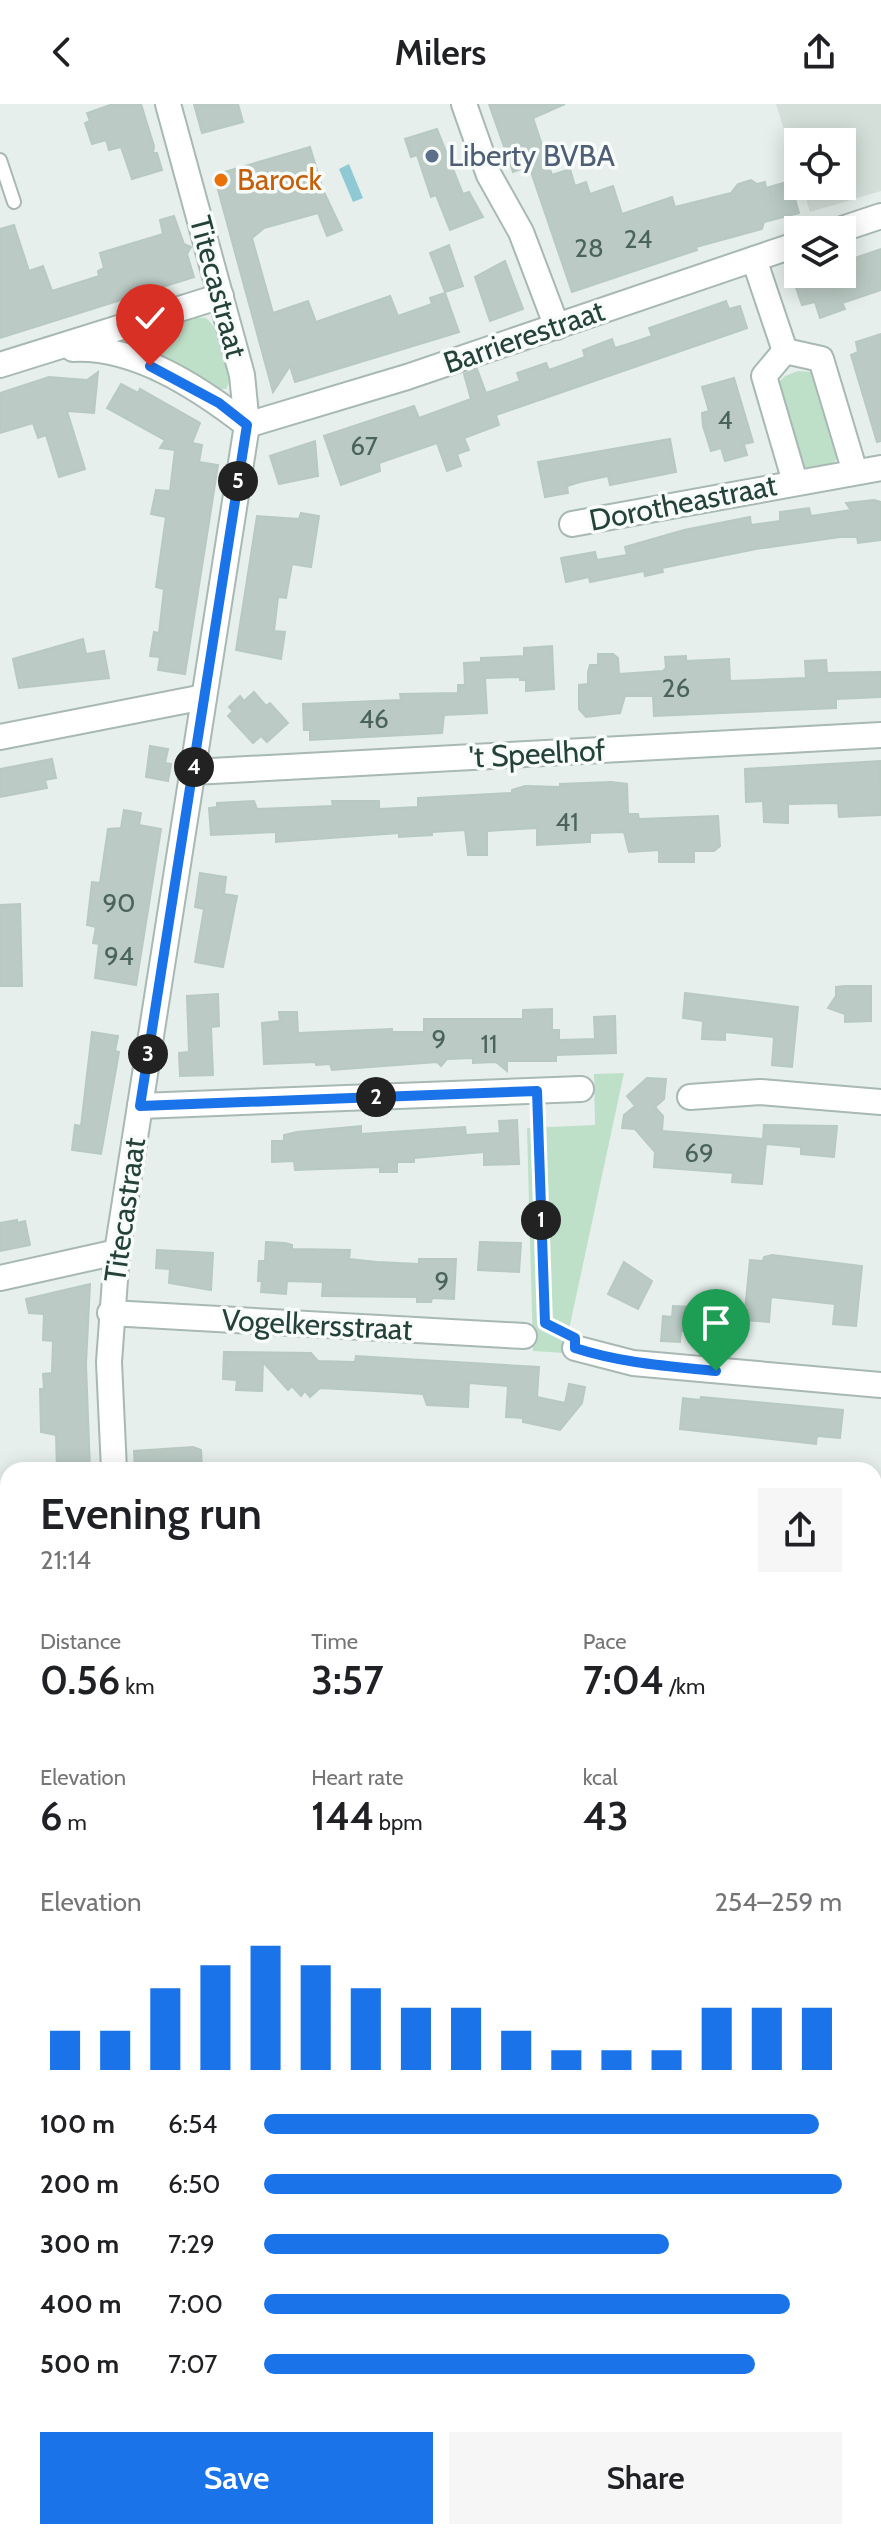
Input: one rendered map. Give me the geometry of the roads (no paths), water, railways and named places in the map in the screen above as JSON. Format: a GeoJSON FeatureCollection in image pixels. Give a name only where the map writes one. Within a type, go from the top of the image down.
{"type":"FeatureCollection","features":[{"type":"Feature","properties":{"kind":"street","name":"Titecastraat"},"geometry":{"type":"LineString","coordinates":[[114,1462],[110,1313],[117,1252],[247,425],[242,375],[168,104]]}},
{"type":"Feature","properties":{"kind":"street"},"geometry":{"type":"LineString","coordinates":[[464,104],[489,175],[521,232],[557,327]]}},
{"type":"Feature","properties":{"kind":"street"},"geometry":{"type":"LineString","coordinates":[[856,224],[881,216]]}},
{"type":"Feature","properties":{"kind":"street","name":"Barrierestraat"},"geometry":{"type":"LineString","coordinates":[[247,425],[557,327],[784,249]]}},
{"type":"Feature","properties":{"kind":"street"},"geometry":{"type":"LineString","coordinates":[[754,259],[785,351],[821,359],[855,472]]}},
{"type":"Feature","properties":{"kind":"street"},"geometry":{"type":"LineString","coordinates":[[0,365],[221,296]]}},
{"type":"Feature","properties":{"kind":"street"},"geometry":{"type":"LineString","coordinates":[[39,353],[85,348],[126,356],[219,403],[247,425]]}},
{"type":"Feature","properties":{"kind":"street","name":"Dorotheastraat"},"geometry":{"type":"LineString","coordinates":[[785,351],[764,376],[795,482]]}},
{"type":"Feature","properties":{"kind":"street","name":"Dorotheastraat"},"geometry":{"type":"LineString","coordinates":[[572,524],[881,468]]}},
{"type":"Feature","properties":{"kind":"street"},"geometry":{"type":"LineString","coordinates":[[0,737],[204,697]]}},
{"type":"Feature","properties":{"kind":"street","name":"'t Speelhof"},"geometry":{"type":"LineString","coordinates":[[193,772],[881,735]]}},
{"type":"Feature","properties":{"kind":"street"},"geometry":{"type":"LineString","coordinates":[[140,1106],[581,1089]]}},
{"type":"Feature","properties":{"kind":"street"},"geometry":{"type":"LineString","coordinates":[[690,1097],[760,1092],[881,1102]]}},
{"type":"Feature","properties":{"kind":"street"},"geometry":{"type":"LineString","coordinates":[[0,1278],[117,1252]]}},
{"type":"Feature","properties":{"kind":"street","name":"Vogelkersstraat"},"geometry":{"type":"LineString","coordinates":[[110,1313],[524,1336]]}},
{"type":"Feature","properties":{"kind":"street"},"geometry":{"type":"LineString","coordinates":[[575,1348],[633,1363],[881,1385]]}},
{"type":"Feature","properties":{"kind":"lane"},"geometry":{"type":"LineString","coordinates":[[0,160],[14,202]]}},
{"type":"Feature","properties":{"kind":"water"},"geometry":{"type":"Polygon","coordinates":[[[349,164],[363,198],[353,202],[339,169],[349,164]]]}},
{"type":"Feature","properties":{"kind":"place","name":"Liberty BVBA"},"geometry":{"type":"Point","coordinates":[432,156]}},
{"type":"Feature","properties":{"kind":"place","name":"Barock"},"geometry":{"type":"Point","coordinates":[221,180]}}]}
